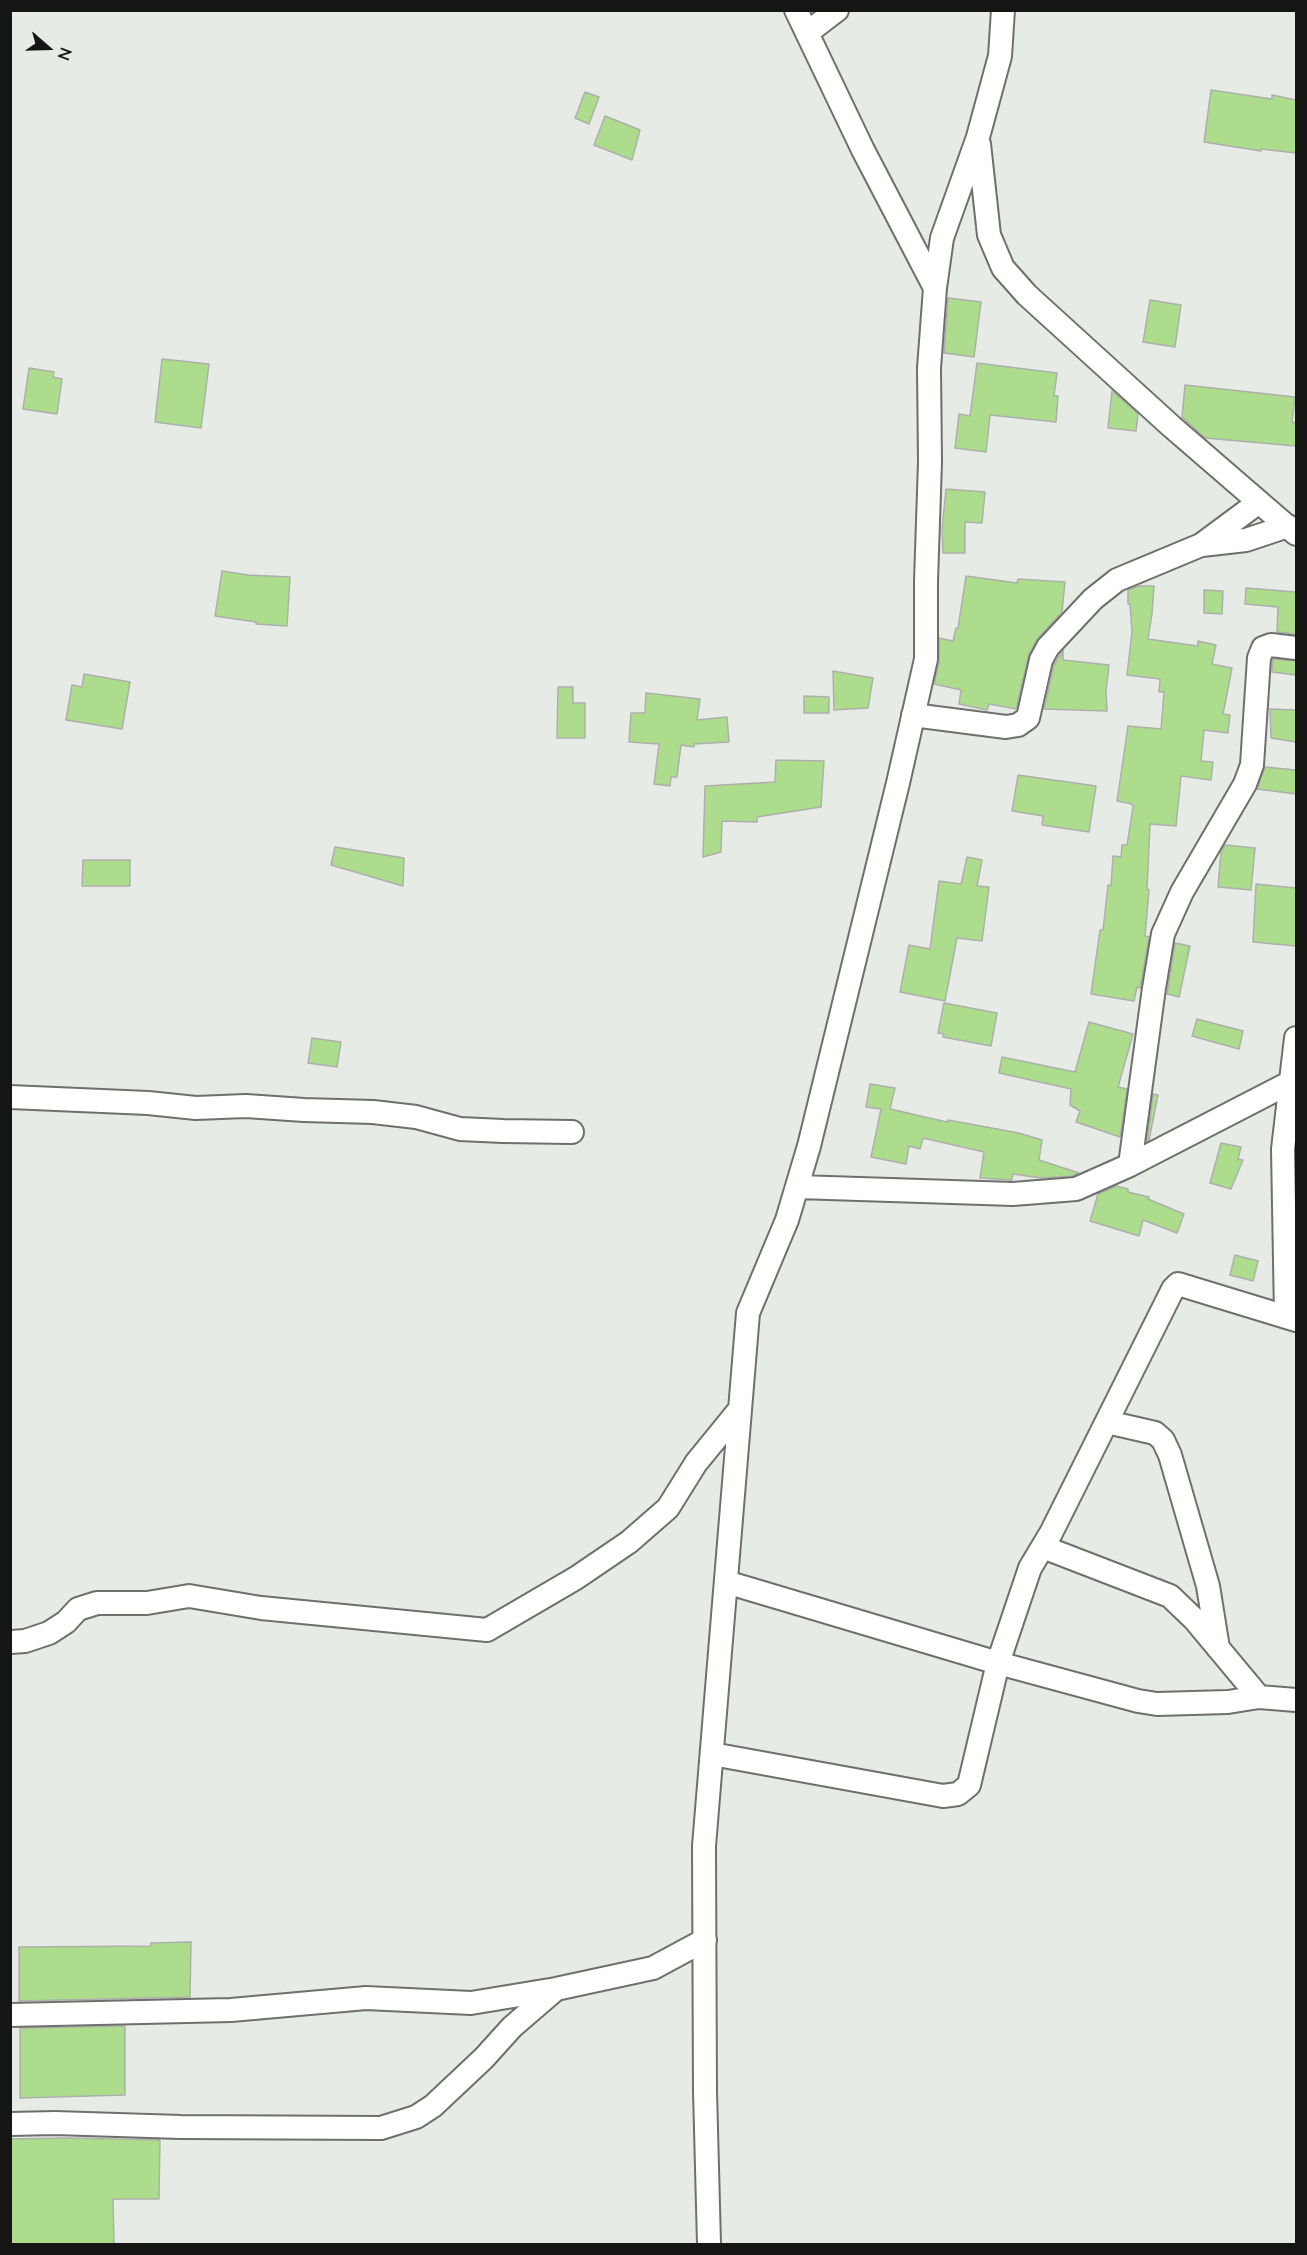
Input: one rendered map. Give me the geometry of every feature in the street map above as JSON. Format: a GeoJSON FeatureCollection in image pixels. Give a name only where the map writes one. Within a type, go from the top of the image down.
{"type":"FeatureCollection","features":[{"type":"Feature","properties":{"kind":"street"},"geometry":{"type":"LineString","coordinates":[[796,10],[863,150],[935,288]]}},
{"type":"Feature","properties":{"kind":"street"},"geometry":{"type":"LineString","coordinates":[[807,33],[837,10]]}},
{"type":"Feature","properties":{"kind":"street"},"geometry":{"type":"LineString","coordinates":[[709,2244],[705,2091],[704,1846],[748,1313],[787,1220],[798,1186],[926,659],[930,462],[929,368],[935,288],[942,238],[978,137],[1000,56],[1003,10]]}},
{"type":"Feature","properties":{"kind":"street"},"geometry":{"type":"LineString","coordinates":[[978,137],[989,235],[1003,268],[1027,295],[1171,426],[1292,530]]}},
{"type":"Feature","properties":{"kind":"street"},"geometry":{"type":"LineString","coordinates":[[913,715],[1005,727],[1018,725],[1028,718],[1041,660],[1048,647],[1093,599],[1117,580],[1201,545],[1259,502]]}},
{"type":"Feature","properties":{"kind":"street"},"geometry":{"type":"LineString","coordinates":[[1201,545],[1246,540],[1292,530]]}},
{"type":"Feature","properties":{"kind":"street"},"geometry":{"type":"LineString","coordinates":[[1130,1165],[1163,934],[1182,892],[1245,784],[1251,765],[1259,658],[1263,648],[1271,645],[1296,648]]}},
{"type":"Feature","properties":{"kind":"street"},"geometry":{"type":"LineString","coordinates":[[712,1754],[943,1796],[958,1794],[969,1785],[998,1663],[1030,1568],[1043,1547],[1173,1289],[1178,1284],[1291,1318],[1283,1149],[1296,1038]]}},
{"type":"Feature","properties":{"kind":"street"},"geometry":{"type":"LineString","coordinates":[[798,1186],[1013,1194],[1076,1189],[1130,1165],[1291,1082]]}},
{"type":"Feature","properties":{"kind":"street"},"geometry":{"type":"LineString","coordinates":[[10,1097],[148,1103],[196,1108],[246,1106],[373,1112],[416,1117],[460,1129],[572,1132]]}},
{"type":"Feature","properties":{"kind":"street"},"geometry":{"type":"LineString","coordinates":[[10,1642],[26,1641],[49,1633],[66,1622],[78,1609],[97,1603],[147,1602],[189,1596],[261,1608],[487,1630],[576,1578],[629,1542],[668,1508],[696,1463],[740,1409]]}},
{"type":"Feature","properties":{"kind":"street"},"geometry":{"type":"LineString","coordinates":[[1107,1422],[1155,1433],[1163,1440],[1170,1455],[1208,1586],[1218,1648]]}},
{"type":"Feature","properties":{"kind":"street"},"geometry":{"type":"LineString","coordinates":[[1043,1547],[1170,1596],[1181,1605],[1259,1697]]}},
{"type":"Feature","properties":{"kind":"street"},"geometry":{"type":"LineString","coordinates":[[726,1582],[998,1663],[1138,1701],[1157,1704],[1228,1702],[1259,1697],[1296,1700]]}},
{"type":"Feature","properties":{"kind":"street"},"geometry":{"type":"LineString","coordinates":[[10,2015],[231,2010],[366,1998],[471,2003],[556,1989],[653,1968],[705,1940]]}},
{"type":"Feature","properties":{"kind":"street"},"geometry":{"type":"LineString","coordinates":[[10,2124],[381,2127],[416,2117],[433,2106],[512,2028],[556,1989]]}},
{"type":"Feature","properties":{"kind":"building"},"geometry":{"type":"Polygon","coordinates":[[[1211,90],[1272,99],[1272,95],[1296,100],[1296,153],[1261,149],[1261,151],[1204,142],[1211,90]]]}},
{"type":"Feature","properties":{"kind":"building"},"geometry":{"type":"Polygon","coordinates":[[[585,92],[599,97],[589,124],[575,118],[585,92]]]}},
{"type":"Feature","properties":{"kind":"building"},"geometry":{"type":"Polygon","coordinates":[[[605,116],[640,130],[632,160],[594,145],[605,116]]]}},
{"type":"Feature","properties":{"kind":"building"},"geometry":{"type":"Polygon","coordinates":[[[948,298],[981,302],[974,357],[944,353],[948,298]]]}},
{"type":"Feature","properties":{"kind":"building"},"geometry":{"type":"Polygon","coordinates":[[[1150,300],[1181,305],[1175,347],[1143,342],[1150,300]]]}},
{"type":"Feature","properties":{"kind":"building"},"geometry":{"type":"Polygon","coordinates":[[[162,359],[209,364],[201,428],[155,422],[162,359]]]}},
{"type":"Feature","properties":{"kind":"building"},"geometry":{"type":"Polygon","coordinates":[[[977,363],[1057,373],[1054,396],[1058,396],[1056,422],[990,415],[986,452],[955,448],[959,414],[970,416],[977,363]]]}},
{"type":"Feature","properties":{"kind":"building"},"geometry":{"type":"Polygon","coordinates":[[[29,368],[54,372],[53,377],[62,379],[57,414],[23,409],[29,368]]]}},
{"type":"Feature","properties":{"kind":"building"},"geometry":{"type":"Polygon","coordinates":[[[1185,385],[1295,397],[1292,422],[1296,423],[1296,446],[1205,438],[1182,417],[1185,385]]]}},
{"type":"Feature","properties":{"kind":"building"},"geometry":{"type":"Polygon","coordinates":[[[1112,391],[1138,414],[1136,431],[1108,428],[1112,391]]]}},
{"type":"Feature","properties":{"kind":"building"},"geometry":{"type":"Polygon","coordinates":[[[946,489],[985,492],[982,523],[965,522],[965,553],[943,553],[942,530],[946,489]]]}},
{"type":"Feature","properties":{"kind":"building"},"geometry":{"type":"Polygon","coordinates":[[[222,571],[290,577],[287,626],[256,624],[256,622],[215,616],[222,571]]]}},
{"type":"Feature","properties":{"kind":"building"},"geometry":{"type":"Polygon","coordinates":[[[966,576],[1017,583],[1018,579],[1065,582],[1062,612],[1038,638],[1029,654],[1016,709],[989,704],[987,710],[959,704],[961,690],[934,684],[939,662],[939,638],[953,641],[956,628],[958,628],[966,576]]]}},
{"type":"Feature","properties":{"kind":"building"},"geometry":{"type":"Polygon","coordinates":[[[1139,586],[1154,586],[1148,639],[1198,646],[1198,641],[1216,645],[1212,664],[1232,668],[1223,714],[1230,715],[1228,733],[1204,730],[1201,761],[1213,762],[1211,780],[1181,776],[1176,826],[1150,824],[1147,889],[1149,890],[1145,936],[1149,937],[1140,988],[1137,987],[1134,1001],[1091,994],[1100,930],[1103,930],[1108,885],[1111,886],[1113,856],[1121,857],[1122,845],[1127,845],[1133,807],[1132,804],[1117,801],[1128,726],[1161,729],[1164,692],[1159,692],[1160,679],[1127,675],[1132,632],[1128,590],[1139,586]]]}},
{"type":"Feature","properties":{"kind":"building"},"geometry":{"type":"Polygon","coordinates":[[[1246,588],[1296,592],[1296,634],[1277,632],[1278,607],[1245,604],[1246,588]]]}},
{"type":"Feature","properties":{"kind":"building"},"geometry":{"type":"Polygon","coordinates":[[[1204,590],[1223,591],[1222,614],[1204,613],[1204,590]]]}},
{"type":"Feature","properties":{"kind":"building"},"geometry":{"type":"Polygon","coordinates":[[[1063,650],[1063,660],[1109,665],[1106,691],[1107,711],[1044,709],[1054,665],[1063,650]]]}},
{"type":"Feature","properties":{"kind":"building"},"geometry":{"type":"Polygon","coordinates":[[[1273,659],[1296,661],[1296,675],[1272,672],[1273,659]]]}},
{"type":"Feature","properties":{"kind":"building"},"geometry":{"type":"Polygon","coordinates":[[[833,671],[873,678],[868,708],[834,710],[833,671]]]}},
{"type":"Feature","properties":{"kind":"building"},"geometry":{"type":"Polygon","coordinates":[[[84,674],[130,682],[122,729],[66,720],[72,685],[82,687],[84,674]]]}},
{"type":"Feature","properties":{"kind":"building"},"geometry":{"type":"Polygon","coordinates":[[[558,687],[573,687],[573,703],[585,703],[585,738],[557,738],[558,687]]]}},
{"type":"Feature","properties":{"kind":"building"},"geometry":{"type":"Polygon","coordinates":[[[646,693],[700,699],[697,720],[727,717],[729,742],[694,744],[694,747],[681,745],[677,777],[671,777],[670,786],[654,784],[659,744],[629,742],[631,713],[645,713],[646,693]]]}},
{"type":"Feature","properties":{"kind":"building"},"geometry":{"type":"Polygon","coordinates":[[[804,696],[829,697],[829,713],[804,713],[804,696]]]}},
{"type":"Feature","properties":{"kind":"building"},"geometry":{"type":"Polygon","coordinates":[[[1270,709],[1296,710],[1296,742],[1271,738],[1270,709]]]}},
{"type":"Feature","properties":{"kind":"building"},"geometry":{"type":"Polygon","coordinates":[[[776,760],[824,761],[821,807],[757,817],[757,822],[722,821],[721,852],[703,857],[705,786],[775,782],[776,760]]]}},
{"type":"Feature","properties":{"kind":"building"},"geometry":{"type":"Polygon","coordinates":[[[1265,767],[1296,770],[1296,794],[1257,789],[1265,767]]]}},
{"type":"Feature","properties":{"kind":"building"},"geometry":{"type":"Polygon","coordinates":[[[1018,775],[1096,786],[1089,832],[1042,825],[1043,816],[1012,811],[1018,775]]]}},
{"type":"Feature","properties":{"kind":"building"},"geometry":{"type":"Polygon","coordinates":[[[1225,845],[1255,848],[1251,890],[1218,887],[1221,852],[1225,845]]]}},
{"type":"Feature","properties":{"kind":"building"},"geometry":{"type":"Polygon","coordinates":[[[335,847],[404,858],[403,886],[331,865],[335,847]]]}},
{"type":"Feature","properties":{"kind":"building"},"geometry":{"type":"Polygon","coordinates":[[[967,857],[982,860],[977,886],[989,887],[982,941],[957,938],[945,1001],[900,992],[909,945],[930,949],[939,881],[961,884],[967,857]]]}},
{"type":"Feature","properties":{"kind":"building"},"geometry":{"type":"Polygon","coordinates":[[[83,860],[130,860],[130,886],[82,886],[83,860]]]}},
{"type":"Feature","properties":{"kind":"building"},"geometry":{"type":"Polygon","coordinates":[[[1256,884],[1296,888],[1296,946],[1253,942],[1256,884]]]}},
{"type":"Feature","properties":{"kind":"building"},"geometry":{"type":"Polygon","coordinates":[[[1175,943],[1190,946],[1179,997],[1167,994],[1175,943]]]}},
{"type":"Feature","properties":{"kind":"building"},"geometry":{"type":"Polygon","coordinates":[[[944,1003],[997,1013],[991,1046],[943,1037],[944,1034],[938,1033],[944,1003]]]}},
{"type":"Feature","properties":{"kind":"building"},"geometry":{"type":"Polygon","coordinates":[[[1197,1019],[1243,1031],[1239,1049],[1192,1036],[1197,1019]]]}},
{"type":"Feature","properties":{"kind":"building"},"geometry":{"type":"Polygon","coordinates":[[[1089,1022],[1133,1034],[1118,1087],[1127,1089],[1120,1137],[1076,1122],[1080,1111],[1070,1105],[1071,1089],[999,1073],[1002,1057],[1075,1072],[1089,1022]]]}},
{"type":"Feature","properties":{"kind":"building"},"geometry":{"type":"Polygon","coordinates":[[[312,1038],[341,1042],[337,1067],[308,1063],[312,1038]]]}},
{"type":"Feature","properties":{"kind":"building"},"geometry":{"type":"Polygon","coordinates":[[[870,1084],[895,1088],[890,1109],[947,1122],[948,1120],[1019,1133],[1042,1140],[1039,1160],[1079,1173],[1073,1176],[1041,1178],[1013,1174],[1012,1180],[980,1178],[984,1152],[923,1138],[920,1149],[909,1146],[906,1164],[871,1157],[881,1109],[866,1107],[870,1084]]]}},
{"type":"Feature","properties":{"kind":"building"},"geometry":{"type":"Polygon","coordinates":[[[1153,1094],[1158,1095],[1147,1141],[1153,1094]]]}},
{"type":"Feature","properties":{"kind":"building"},"geometry":{"type":"Polygon","coordinates":[[[1221,1143],[1241,1147],[1238,1159],[1243,1160],[1231,1189],[1210,1183],[1221,1143]]]}},
{"type":"Feature","properties":{"kind":"building"},"geometry":{"type":"Polygon","coordinates":[[[1116,1186],[1128,1189],[1128,1192],[1149,1197],[1148,1199],[1184,1214],[1177,1233],[1143,1220],[1139,1236],[1090,1221],[1098,1194],[1116,1186]]]}},
{"type":"Feature","properties":{"kind":"building"},"geometry":{"type":"Polygon","coordinates":[[[1235,1255],[1258,1261],[1253,1281],[1230,1275],[1235,1255]]]}},
{"type":"Feature","properties":{"kind":"building"},"geometry":{"type":"Polygon","coordinates":[[[191,1942],[190,1997],[19,2001],[19,1947],[151,1946],[151,1943],[191,1942]]]}},
{"type":"Feature","properties":{"kind":"building"},"geometry":{"type":"Polygon","coordinates":[[[125,2026],[125,2095],[20,2098],[20,2028],[125,2026]]]}},
{"type":"Feature","properties":{"kind":"building"},"geometry":{"type":"Polygon","coordinates":[[[10,2139],[160,2140],[159,2199],[113,2199],[114,2244],[10,2244],[10,2139]]]}}]}
